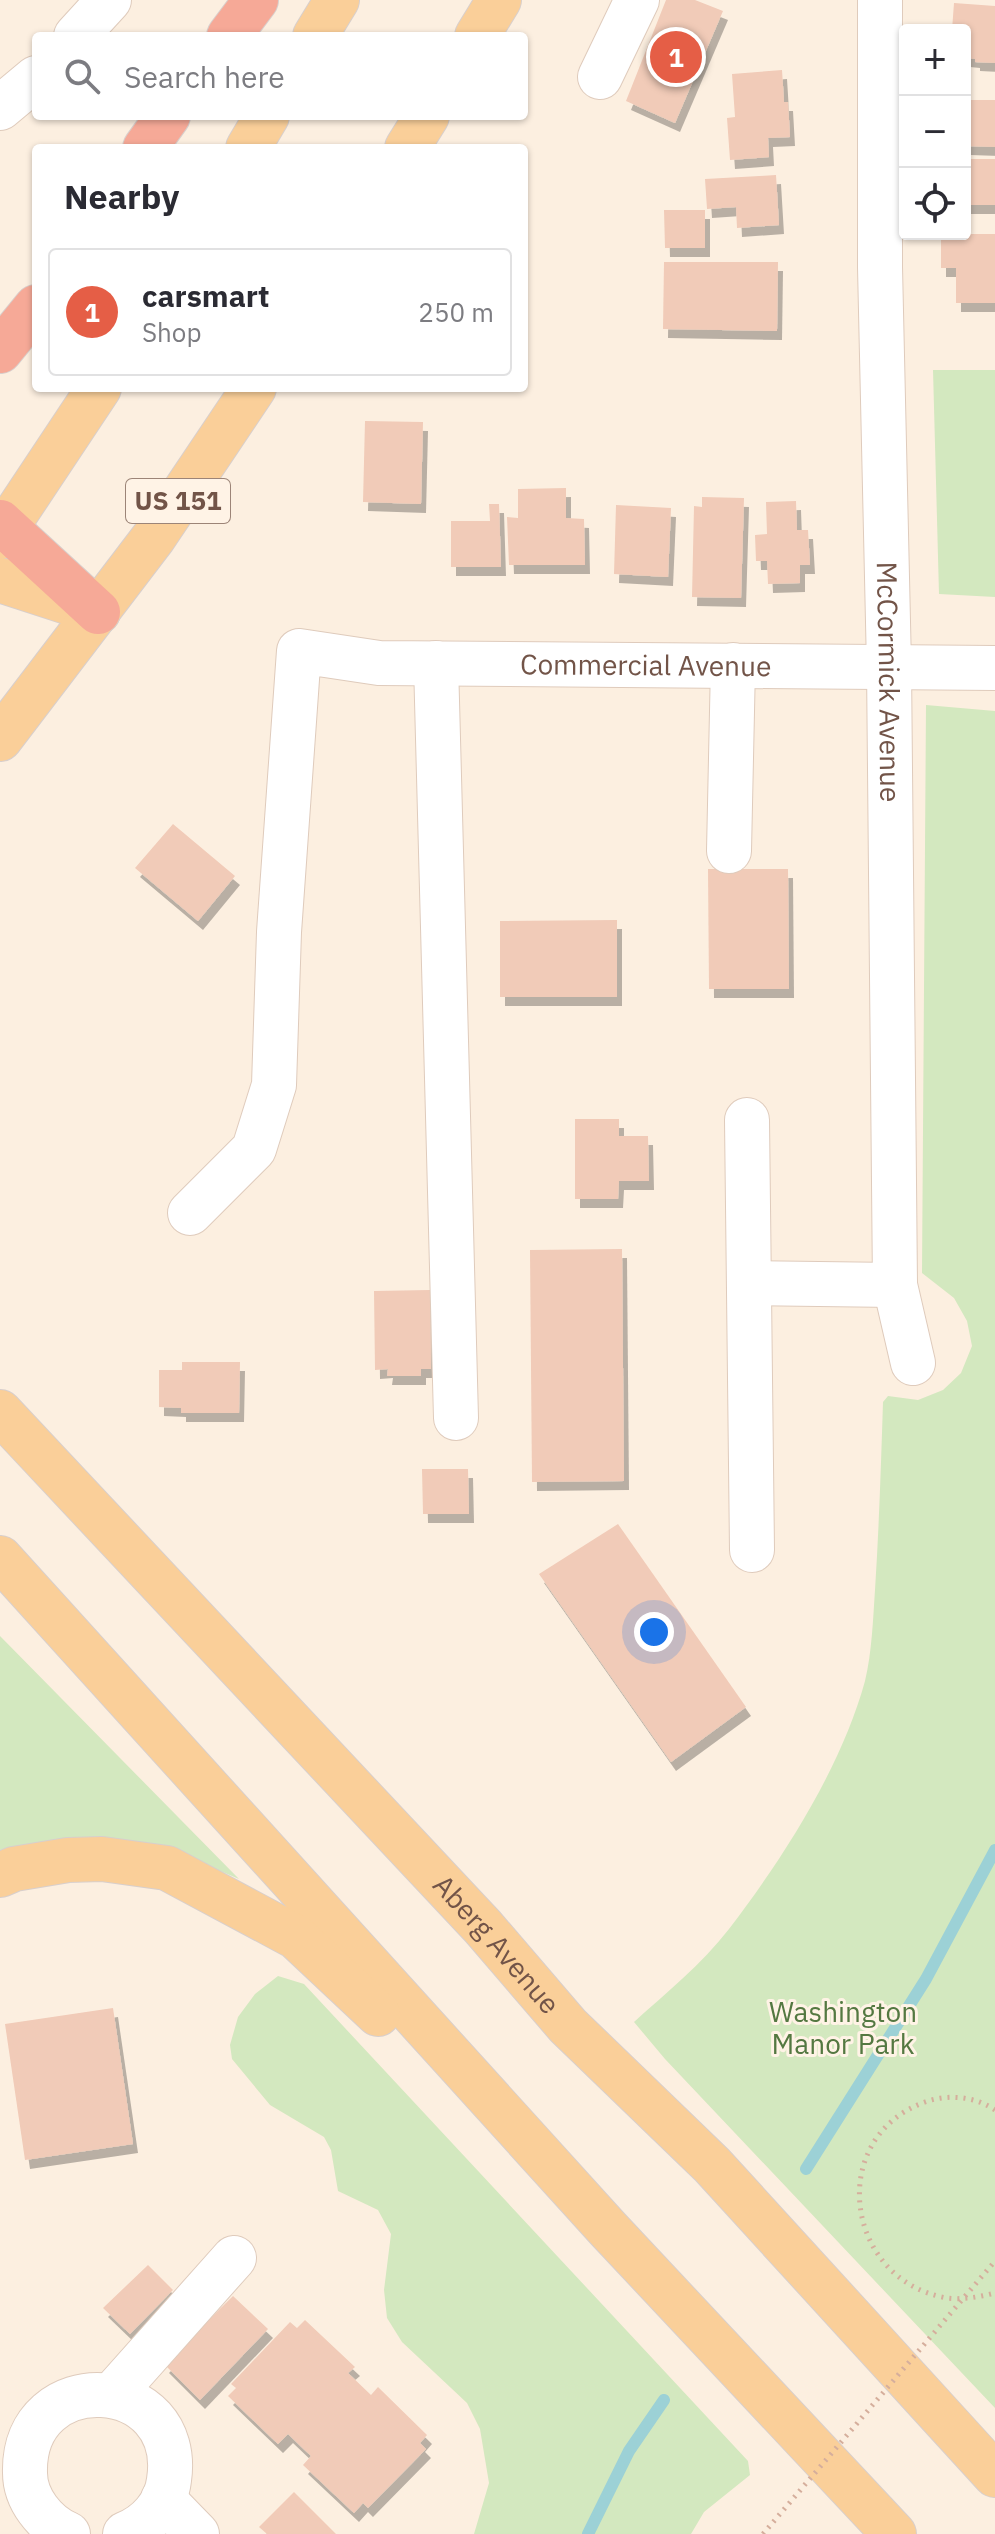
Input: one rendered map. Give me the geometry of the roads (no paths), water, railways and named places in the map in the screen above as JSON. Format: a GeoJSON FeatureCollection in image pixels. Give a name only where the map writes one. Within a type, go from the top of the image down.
{"type":"FeatureCollection","features":[{"type":"Feature","properties":{"kind":"highway"},"geometry":{"type":"LineString","coordinates":[[232,32],[256,0]]}},
{"type":"Feature","properties":{"kind":"highway"},"geometry":{"type":"LineString","coordinates":[[148,144],[165,120]]}},
{"type":"Feature","properties":{"kind":"highway"},"geometry":{"type":"LineString","coordinates":[[0,351],[32,312]]}},
{"type":"Feature","properties":{"kind":"highway"},"geometry":{"type":"LineString","coordinates":[[2,529],[98,612]]}},
{"type":"Feature","properties":{"kind":"main road"},"geometry":{"type":"LineString","coordinates":[[317,32],[337,0]]}},
{"type":"Feature","properties":{"kind":"main road"},"geometry":{"type":"LineString","coordinates":[[479,32],[499,0]]}},
{"type":"Feature","properties":{"kind":"main road"},"geometry":{"type":"LineString","coordinates":[[250,144],[265,120]]}},
{"type":"Feature","properties":{"kind":"main road"},"geometry":{"type":"LineString","coordinates":[[410,144],[424,120]]}},
{"type":"Feature","properties":{"kind":"main road"},"geometry":{"type":"LineString","coordinates":[[2,529],[96,392]]}},
{"type":"Feature","properties":{"kind":"main road","name":"US 151"},"geometry":{"type":"LineString","coordinates":[[0,739],[154,537],[251,392]]}},
{"type":"Feature","properties":{"kind":"main road"},"geometry":{"type":"LineString","coordinates":[[0,580],[98,612]]}},
{"type":"Feature","properties":{"kind":"main road","name":"Aberg Avenue"},"geometry":{"type":"LineString","coordinates":[[0,1412],[483,1927],[568,2026],[712,2165],[995,2475]]}},
{"type":"Feature","properties":{"kind":"main road"},"geometry":{"type":"LineString","coordinates":[[0,1558],[608,2229],[894,2534]]}},
{"type":"Feature","properties":{"kind":"main road"},"geometry":{"type":"LineString","coordinates":[[0,1875],[14,1869],[68,1860],[102,1859],[167,1868],[296,1937],[608,2229]]}},
{"type":"Feature","properties":{"kind":"street"},"geometry":{"type":"LineString","coordinates":[[80,32],[109,0]]}},
{"type":"Feature","properties":{"kind":"street"},"geometry":{"type":"LineString","coordinates":[[600,77],[637,0]]}},
{"type":"Feature","properties":{"kind":"street","name":"McCormick Avenue"},"geometry":{"type":"LineString","coordinates":[[880,0],[880,267],[889,666],[895,1285],[913,1363]]}},
{"type":"Feature","properties":{"kind":"street"},"geometry":{"type":"LineString","coordinates":[[0,108],[32,81]]}},
{"type":"Feature","properties":{"kind":"street","name":"Commercial Avenue"},"geometry":{"type":"LineString","coordinates":[[190,1213],[254,1149],[274,1085],[279,932],[299,651],[379,663],[995,668]]}},
{"type":"Feature","properties":{"kind":"street"},"geometry":{"type":"LineString","coordinates":[[436,663],[456,1418]]}},
{"type":"Feature","properties":{"kind":"street"},"geometry":{"type":"LineString","coordinates":[[729,851],[733,665]]}},
{"type":"Feature","properties":{"kind":"street"},"geometry":{"type":"LineString","coordinates":[[747,1120],[752,1550]]}},
{"type":"Feature","properties":{"kind":"street"},"geometry":{"type":"LineString","coordinates":[[749,1283],[895,1285]]}},
{"type":"Feature","properties":{"kind":"street"},"geometry":{"type":"LineString","coordinates":[[112,2395],[234,2258]]}},
{"type":"Feature","properties":{"kind":"street"},"geometry":{"type":"LineString","coordinates":[[65,2534],[46,2519],[32,2500],[25,2478],[25,2455],[33,2432],[47,2414],[66,2400],[88,2394],[112,2395],[134,2403],[152,2417],[166,2439],[172,2463],[168,2489],[157,2511],[138,2529],[125,2534]]}},
{"type":"Feature","properties":{"kind":"street"},"geometry":{"type":"LineString","coordinates":[[163,2499],[197,2534]]}},
{"type":"Feature","properties":{"kind":"waterway"},"geometry":{"type":"LineString","coordinates":[[806,2169],[926,1979],[995,1850]]}},
{"type":"Feature","properties":{"kind":"waterway"},"geometry":{"type":"LineString","coordinates":[[588,2534],[629,2451],[664,2400]]}},
{"type":"Feature","properties":{"kind":"place","name":"carsmart"},"geometry":{"type":"Point","coordinates":[676,57]}},
{"type":"Feature","properties":{"kind":"park label","name":"Washington Manor Park"},"geometry":{"type":"Point","coordinates":[843,2028]}}]}
